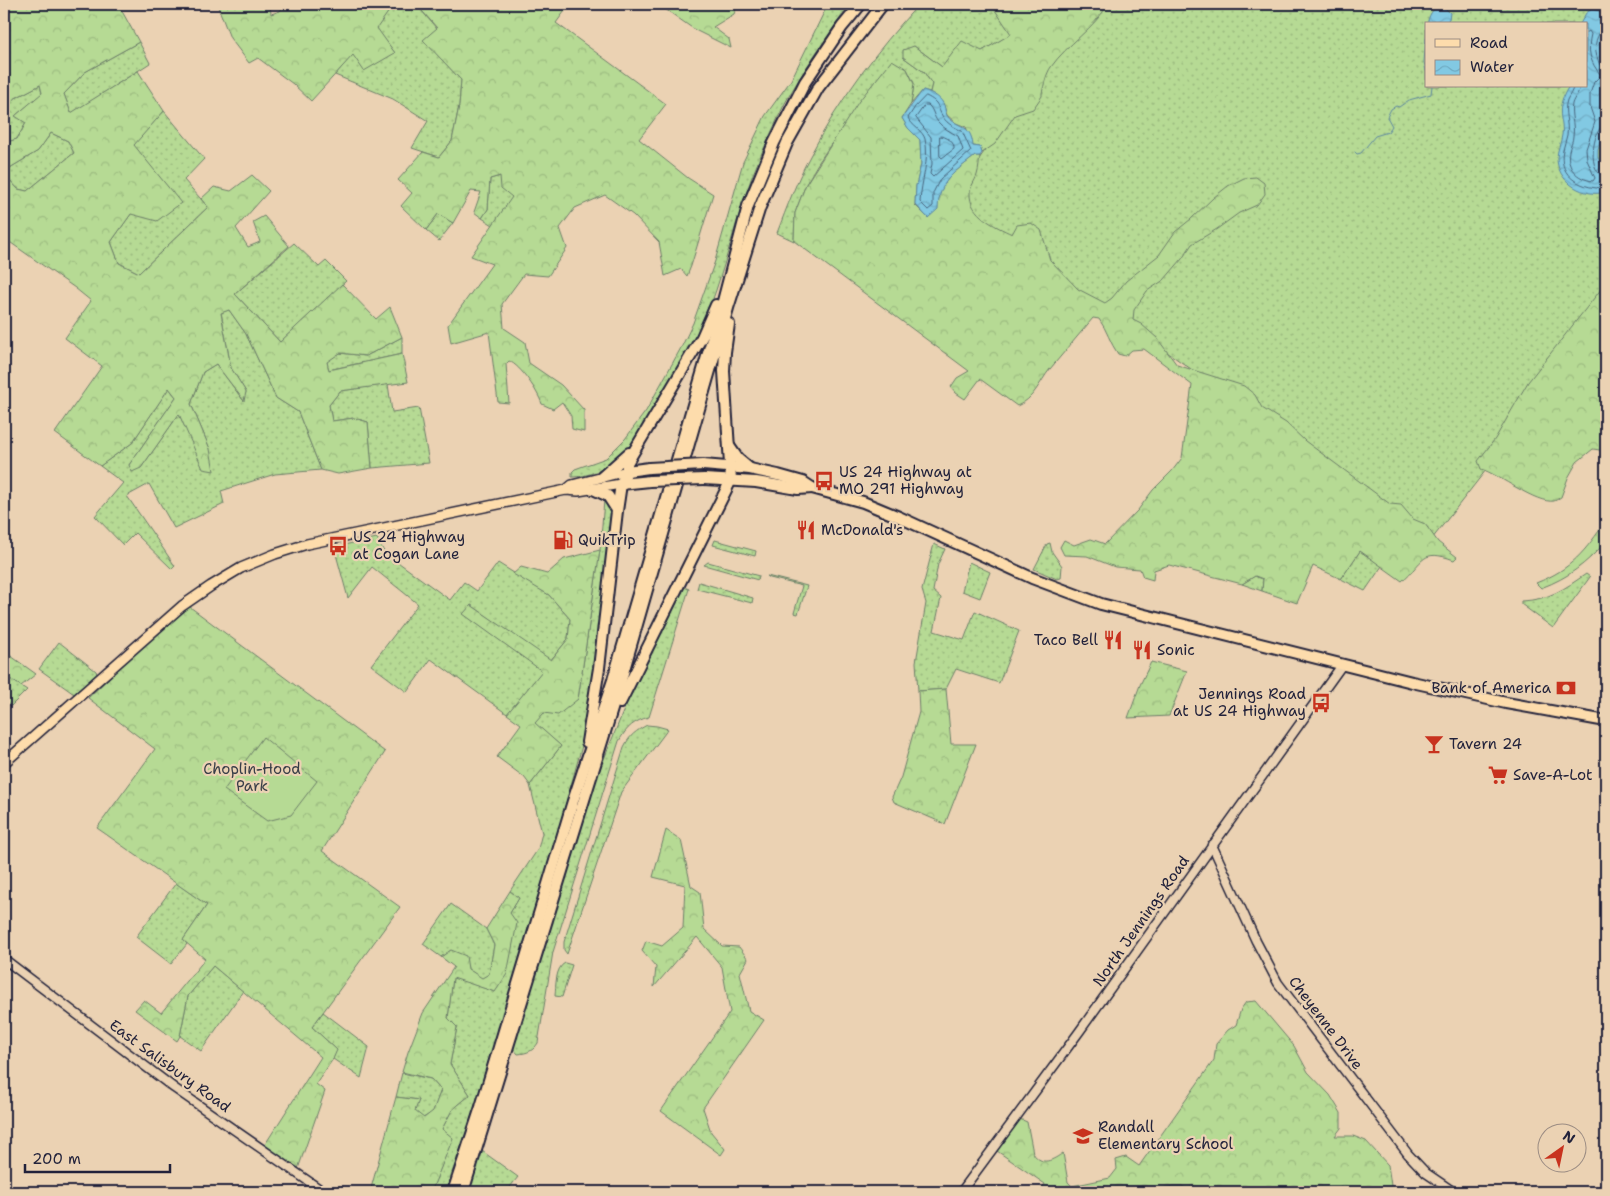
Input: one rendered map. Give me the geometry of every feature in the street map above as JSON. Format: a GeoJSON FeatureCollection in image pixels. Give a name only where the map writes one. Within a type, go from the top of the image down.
{"type":"FeatureCollection","features":[{"type":"Feature","properties":{"kind":"highway"},"geometry":{"type":"LineString","coordinates":[[455,1192],[573,801],[613,680],[719,314],[748,206],[774,143],[805,82],[842,27],[861,4]]}},
{"type":"Feature","properties":{"kind":"highway"},"geometry":{"type":"LineString","coordinates":[[455,1192],[600,750],[760,207],[787,143],[818,88],[883,4]]}},
{"type":"Feature","properties":{"kind":"highway"},"geometry":{"type":"LineString","coordinates":[[736,480],[730,467],[724,371],[725,352],[740,270]]}},
{"type":"Feature","properties":{"kind":"highway"},"geometry":{"type":"LineString","coordinates":[[573,801],[594,702],[617,511],[621,484],[627,471],[627,462],[702,338],[726,286]]}},
{"type":"Feature","properties":{"kind":"highway"},"geometry":{"type":"LineString","coordinates":[[602,477],[622,461],[636,445]]}},
{"type":"Feature","properties":{"kind":"highway"},"geometry":{"type":"LineString","coordinates":[[729,446],[738,459],[750,469]]}},
{"type":"Feature","properties":{"kind":"highway"},"geometry":{"type":"LineString","coordinates":[[627,471],[703,465],[750,469],[796,480],[812,488],[863,502],[887,511],[1032,578],[1084,599],[1342,665],[1506,703],[1606,721]]}},
{"type":"Feature","properties":{"kind":"highway"},"geometry":{"type":"LineString","coordinates":[[621,484],[704,479],[736,480],[798,489],[812,488]]}},
{"type":"Feature","properties":{"kind":"highway"},"geometry":{"type":"LineString","coordinates":[[600,750],[610,736],[621,700],[633,674],[724,494],[736,480]]}},
{"type":"Feature","properties":{"kind":"highway"},"geometry":{"type":"LineString","coordinates":[[593,489],[608,496],[617,511]]}},
{"type":"Feature","properties":{"kind":"main road"},"geometry":{"type":"LineString","coordinates":[[566,490],[572,485],[627,471]]}},
{"type":"Feature","properties":{"kind":"main road"},"geometry":{"type":"LineString","coordinates":[[4,763],[182,606],[241,568],[275,554],[307,544],[566,490],[578,491],[621,484]]}},
{"type":"Feature","properties":{"kind":"street","name":"North Jennings Road"},"geometry":{"type":"LineString","coordinates":[[961,1192],[1079,1032],[1342,665]]}},
{"type":"Feature","properties":{"kind":"street","name":"Cheyenne Drive"},"geometry":{"type":"LineString","coordinates":[[1212,845],[1256,941],[1278,983],[1408,1154],[1426,1173],[1454,1192]]}},
{"type":"Feature","properties":{"kind":"street","name":"East Salisbury Road"},"geometry":{"type":"LineString","coordinates":[[4,959],[174,1088],[324,1192]]}},
{"type":"Feature","properties":{"kind":"green space"},"geometry":{"type":"Polygon","coordinates":[[[4,4],[118,4],[139,42],[85,72],[64,94],[71,113],[138,71],[164,111],[134,145],[181,203],[157,221],[131,214],[111,242],[119,263],[139,273],[208,207],[201,199],[214,187],[231,191],[252,175],[269,191],[236,228],[248,247],[260,242],[253,222],[264,216],[289,246],[235,294],[280,342],[342,284],[376,319],[390,307],[402,337],[366,356],[340,353],[327,362],[329,370],[402,354],[408,382],[340,391],[329,405],[332,421],[354,418],[368,422],[372,468],[338,474],[321,470],[298,412],[276,398],[246,334],[229,310],[221,313],[231,368],[246,392],[244,401],[216,364],[203,372],[191,404],[210,449],[214,471],[203,469],[179,414],[141,468],[132,472],[129,465],[176,397],[169,388],[132,443],[100,466],[55,433],[102,366],[65,338],[91,301],[4,238],[4,143],[17,139],[26,123],[15,116],[42,93],[40,85],[4,104],[4,4]],[[51,133],[38,151],[8,169],[5,175],[18,189],[27,191],[74,153],[68,141],[51,133]]]}},
{"type":"Feature","properties":{"kind":"green space"},"geometry":{"type":"Polygon","coordinates":[[[217,4],[270,4],[271,14],[280,11],[285,4],[394,4],[377,28],[395,53],[364,71],[353,55],[311,101],[293,84],[258,58],[249,63],[230,38],[217,4]]]}},
{"type":"Feature","properties":{"kind":"green space"},"geometry":{"type":"Polygon","coordinates":[[[394,4],[416,4],[437,29],[424,40],[461,80],[459,106],[452,141],[439,157],[412,148],[428,121],[393,99],[335,75],[353,54],[395,53],[376,28],[394,4]]]}},
{"type":"Feature","properties":{"kind":"green space"},"geometry":{"type":"Polygon","coordinates":[[[416,4],[570,4],[556,23],[666,104],[639,139],[688,178],[713,194],[687,276],[681,269],[665,276],[659,242],[633,215],[605,195],[575,208],[560,228],[567,248],[548,276],[524,274],[502,304],[504,328],[525,342],[529,363],[561,385],[584,410],[584,432],[572,429],[571,416],[562,402],[553,409],[542,404],[537,393],[519,368],[509,361],[506,364],[509,403],[498,402],[489,332],[451,343],[448,325],[492,264],[471,256],[512,197],[501,188],[500,176],[490,179],[488,209],[482,218],[474,212],[481,192],[471,191],[453,223],[438,214],[426,230],[401,206],[412,193],[398,180],[423,152],[439,157],[452,141],[459,106],[461,80],[423,40],[437,28],[416,4]]]}},
{"type":"Feature","properties":{"kind":"green space"},"geometry":{"type":"Polygon","coordinates":[[[658,4],[738,4],[734,14],[713,27],[729,39],[731,48],[695,30],[658,4]]]}},
{"type":"Feature","properties":{"kind":"green space"},"geometry":{"type":"Polygon","coordinates":[[[828,4],[850,4],[791,92],[760,157],[751,179],[709,311],[697,338],[649,420],[626,452],[602,469],[584,476],[572,477],[572,472],[575,469],[606,458],[625,439],[646,411],[682,346],[693,323],[715,261],[743,162],[765,116],[791,80],[828,4]]]}},
{"type":"Feature","properties":{"kind":"green space"},"geometry":{"type":"Polygon","coordinates":[[[919,4],[991,4],[1012,34],[982,51],[942,67],[914,46],[903,57],[924,72],[932,84],[930,92],[923,90],[911,104],[914,83],[907,69],[831,144],[817,165],[806,184],[795,213],[794,241],[777,233],[801,174],[833,115],[888,39],[919,4]]]}},
{"type":"Feature","properties":{"kind":"green space"},"geometry":{"type":"Polygon","coordinates":[[[991,4],[1108,4],[1095,21],[1051,67],[1045,80],[1042,96],[1033,109],[1015,115],[995,144],[982,153],[980,147],[973,146],[966,127],[956,123],[947,115],[943,103],[930,92],[932,84],[924,72],[903,57],[903,50],[914,46],[942,67],[962,41],[982,51],[1011,34],[991,4]]]}},
{"type":"Feature","properties":{"kind":"green space"},"geometry":{"type":"Polygon","coordinates":[[[1091,4],[1606,4],[1606,309],[1580,350],[1432,539],[950,199],[1091,4]]]}},
{"type":"Feature","properties":{"kind":"green space"},"geometry":{"type":"Polygon","coordinates":[[[139,42],[150,63],[71,114],[64,94],[85,72],[139,42]]]}},
{"type":"Feature","properties":{"kind":"green space"},"geometry":{"type":"Polygon","coordinates":[[[892,60],[907,69],[914,84],[911,104],[902,118],[908,128],[920,140],[921,164],[916,186],[915,205],[928,218],[937,209],[941,191],[949,178],[975,156],[980,156],[978,173],[970,193],[971,201],[978,214],[1012,234],[1017,225],[1031,223],[1041,230],[1050,260],[1078,289],[1105,303],[1112,298],[1126,281],[1159,255],[1175,232],[1228,186],[1244,178],[1256,177],[1264,183],[1265,194],[1257,205],[1239,213],[1192,244],[1164,280],[1147,291],[1134,310],[1133,320],[1141,324],[1157,338],[1177,365],[1244,386],[1255,395],[1262,408],[1286,423],[1305,441],[1390,504],[1401,505],[1413,519],[1425,524],[1438,542],[1457,557],[1454,560],[1435,555],[1424,558],[1402,581],[1360,551],[1341,579],[1313,566],[1297,603],[1262,591],[1263,579],[1255,576],[1242,584],[1169,565],[1154,570],[1153,580],[1143,577],[1140,569],[1115,567],[1087,556],[1064,555],[1060,547],[1064,540],[1074,545],[1091,539],[1105,544],[1138,510],[1182,458],[1192,385],[1144,349],[1132,350],[1125,356],[1118,354],[1099,319],[1093,318],[1050,369],[1032,395],[1023,403],[1017,406],[980,379],[965,399],[951,387],[957,378],[969,371],[794,241],[795,213],[806,184],[859,101],[892,60]]]}},
{"type":"Feature","properties":{"kind":"green space"},"geometry":{"type":"Polygon","coordinates":[[[40,85],[42,94],[16,115],[26,123],[17,139],[4,143],[4,104],[40,85]]]}},
{"type":"Feature","properties":{"kind":"green space"},"geometry":{"type":"Polygon","coordinates":[[[164,111],[204,159],[184,180],[208,207],[139,273],[119,263],[111,242],[131,214],[134,144],[164,111]]]}},
{"type":"Feature","properties":{"kind":"green space"},"geometry":{"type":"Polygon","coordinates":[[[51,133],[68,141],[74,153],[27,191],[18,189],[5,175],[8,169],[38,151],[51,133]]]}},
{"type":"Feature","properties":{"kind":"green space"},"geometry":{"type":"Polygon","coordinates":[[[500,176],[513,197],[493,225],[482,218],[488,209],[490,179],[500,176]]]}},
{"type":"Feature","properties":{"kind":"green space"},"geometry":{"type":"Polygon","coordinates":[[[438,214],[453,223],[439,241],[426,230],[438,214]]]}},
{"type":"Feature","properties":{"kind":"green space"},"geometry":{"type":"Polygon","coordinates":[[[294,243],[319,267],[326,261],[346,281],[280,342],[235,294],[294,243]]]}},
{"type":"Feature","properties":{"kind":"green space"},"geometry":{"type":"Polygon","coordinates":[[[1606,283],[1606,451],[1593,449],[1577,462],[1568,478],[1561,497],[1554,501],[1546,501],[1528,494],[1481,469],[1478,461],[1495,439],[1528,382],[1606,283]]]}},
{"type":"Feature","properties":{"kind":"green space"},"geometry":{"type":"Polygon","coordinates":[[[229,310],[246,334],[276,398],[298,412],[321,470],[275,474],[221,491],[224,504],[174,528],[149,484],[127,496],[175,566],[172,569],[135,533],[123,545],[95,516],[123,483],[100,466],[132,443],[169,388],[176,397],[129,465],[141,468],[179,414],[185,427],[210,449],[191,404],[203,372],[216,364],[243,400],[246,392],[231,368],[221,312],[229,310]]]}},
{"type":"Feature","properties":{"kind":"green space"},"geometry":{"type":"Polygon","coordinates":[[[402,337],[402,354],[328,370],[327,361],[340,353],[366,356],[402,337]]]}},
{"type":"Feature","properties":{"kind":"green space"},"geometry":{"type":"Polygon","coordinates":[[[388,384],[392,412],[419,408],[429,463],[372,468],[368,422],[354,418],[332,421],[329,405],[340,391],[388,384]]]}},
{"type":"Feature","properties":{"kind":"green space"},"geometry":{"type":"Polygon","coordinates":[[[604,500],[613,508],[613,517],[585,735],[537,907],[468,1128],[445,1192],[431,1192],[452,1139],[442,1129],[452,1110],[470,1095],[450,1064],[457,1027],[448,1018],[453,977],[495,992],[510,913],[519,898],[510,891],[538,849],[542,833],[530,785],[561,746],[534,723],[544,713],[578,699],[600,550],[604,500]]]}},
{"type":"Feature","properties":{"kind":"green space"},"geometry":{"type":"Polygon","coordinates":[[[1606,521],[1606,542],[1591,557],[1569,574],[1541,588],[1536,583],[1559,572],[1577,558],[1606,521]]]}},
{"type":"Feature","properties":{"kind":"green space"},"geometry":{"type":"Polygon","coordinates":[[[377,538],[384,552],[450,600],[464,582],[477,591],[498,563],[549,595],[570,619],[568,639],[550,661],[471,605],[464,614],[543,671],[507,714],[431,659],[407,692],[371,665],[418,604],[372,567],[348,598],[334,547],[377,538]]]}},
{"type":"Feature","properties":{"kind":"green space"},"geometry":{"type":"Polygon","coordinates":[[[715,540],[756,551],[755,556],[713,545],[715,540]]]}},
{"type":"Feature","properties":{"kind":"green space"},"geometry":{"type":"Polygon","coordinates":[[[1050,543],[1052,552],[1062,566],[1061,578],[1057,579],[1034,569],[1047,544],[1050,543]]]}},
{"type":"Feature","properties":{"kind":"green space"},"geometry":{"type":"Polygon","coordinates":[[[934,544],[945,549],[938,564],[933,591],[941,598],[934,631],[964,640],[975,611],[1019,631],[999,683],[956,669],[946,689],[918,691],[916,662],[926,603],[922,590],[934,544]]]}},
{"type":"Feature","properties":{"kind":"green space"},"geometry":{"type":"Polygon","coordinates":[[[600,550],[578,699],[558,715],[544,713],[535,723],[561,746],[530,785],[524,777],[497,757],[521,724],[507,714],[542,671],[463,614],[471,605],[551,660],[568,639],[570,619],[549,595],[513,574],[521,567],[547,574],[564,559],[600,550]]]}},
{"type":"Feature","properties":{"kind":"green space"},"geometry":{"type":"Polygon","coordinates":[[[1360,551],[1382,566],[1365,591],[1341,579],[1360,551]]]}},
{"type":"Feature","properties":{"kind":"green space"},"geometry":{"type":"Polygon","coordinates":[[[708,562],[759,576],[758,580],[704,565],[708,562]]]}},
{"type":"Feature","properties":{"kind":"green space"},"geometry":{"type":"Polygon","coordinates":[[[969,562],[990,572],[980,598],[962,591],[969,562]]]}},
{"type":"Feature","properties":{"kind":"green space"},"geometry":{"type":"Polygon","coordinates":[[[1586,574],[1590,577],[1553,628],[1521,604],[1521,601],[1556,593],[1586,574]]]}},
{"type":"Feature","properties":{"kind":"green space"},"geometry":{"type":"Polygon","coordinates":[[[767,576],[807,586],[798,614],[794,613],[802,586],[767,576]]]}},
{"type":"Feature","properties":{"kind":"green space"},"geometry":{"type":"Polygon","coordinates":[[[1255,576],[1263,579],[1262,591],[1242,584],[1255,576]]]}},
{"type":"Feature","properties":{"kind":"green space"},"geometry":{"type":"Polygon","coordinates":[[[699,582],[753,598],[752,603],[697,589],[699,582]]]}},
{"type":"Feature","properties":{"kind":"green space"},"geometry":{"type":"Polygon","coordinates":[[[684,587],[689,589],[649,717],[631,725],[619,741],[553,952],[538,1043],[530,1051],[518,1054],[513,1048],[598,774],[627,702],[684,587]]]}},
{"type":"Feature","properties":{"kind":"green space","name":"Choplin-Hood Park"},"geometry":{"type":"Polygon","coordinates":[[[186,604],[385,752],[322,851],[400,907],[312,1027],[337,1050],[316,1084],[325,1091],[298,1169],[264,1146],[321,1057],[213,966],[188,996],[180,1036],[177,1041],[135,1010],[144,1000],[161,1013],[205,959],[183,940],[207,905],[97,828],[155,749],[88,698],[186,604]]]}},
{"type":"Feature","properties":{"kind":"green space"},"geometry":{"type":"Polygon","coordinates":[[[59,642],[96,671],[97,674],[74,694],[39,669],[59,642]]]}},
{"type":"Feature","properties":{"kind":"green space"},"geometry":{"type":"Polygon","coordinates":[[[4,651],[36,674],[21,686],[4,675],[4,651]]]}},
{"type":"Feature","properties":{"kind":"green space"},"geometry":{"type":"Polygon","coordinates":[[[1151,662],[1187,671],[1169,716],[1128,718],[1140,685],[1151,662]]]}},
{"type":"Feature","properties":{"kind":"green space"},"geometry":{"type":"Polygon","coordinates":[[[4,675],[27,690],[11,706],[4,701],[4,675]]]}},
{"type":"Feature","properties":{"kind":"green space"},"geometry":{"type":"Polygon","coordinates":[[[946,689],[951,744],[976,744],[945,824],[894,802],[892,797],[901,777],[919,712],[918,691],[946,689]]]}},
{"type":"Feature","properties":{"kind":"green space"},"geometry":{"type":"Polygon","coordinates":[[[647,725],[668,729],[621,792],[567,954],[564,950],[564,942],[624,747],[634,734],[647,725]]]}},
{"type":"Feature","properties":{"kind":"green space"},"geometry":{"type":"Polygon","coordinates":[[[263,737],[317,781],[291,815],[267,821],[224,790],[263,737]]]}},
{"type":"Feature","properties":{"kind":"green space"},"geometry":{"type":"Polygon","coordinates":[[[666,830],[681,840],[691,886],[700,892],[704,929],[722,946],[739,947],[748,959],[740,973],[749,1011],[764,1020],[703,1108],[711,1132],[725,1149],[721,1155],[661,1111],[730,1012],[722,967],[697,937],[654,987],[656,967],[642,951],[646,941],[662,946],[683,928],[685,885],[653,877],[666,830]]]}},
{"type":"Feature","properties":{"kind":"green space"},"geometry":{"type":"Polygon","coordinates":[[[176,883],[207,905],[183,940],[187,944],[171,964],[136,937],[176,883]]]}},
{"type":"Feature","properties":{"kind":"green space"},"geometry":{"type":"Polygon","coordinates":[[[510,891],[519,898],[510,913],[517,923],[507,974],[495,992],[453,978],[448,1018],[457,1027],[450,1064],[470,1095],[452,1110],[442,1129],[453,1138],[431,1192],[370,1192],[396,1097],[419,1100],[415,1111],[424,1118],[433,1111],[441,1090],[431,1079],[402,1072],[423,1013],[454,967],[441,957],[451,950],[466,956],[468,969],[482,978],[489,974],[494,945],[486,929],[510,891]]]}},
{"type":"Feature","properties":{"kind":"green space"},"geometry":{"type":"Polygon","coordinates":[[[451,904],[486,929],[494,945],[489,974],[482,979],[468,969],[451,950],[441,957],[423,944],[451,904]]]}},
{"type":"Feature","properties":{"kind":"green space"},"geometry":{"type":"Polygon","coordinates":[[[565,963],[572,965],[562,997],[555,996],[559,969],[565,963]]]}},
{"type":"Feature","properties":{"kind":"green space"},"geometry":{"type":"Polygon","coordinates":[[[213,966],[243,991],[201,1051],[180,1036],[188,996],[213,966]]]}},
{"type":"Feature","properties":{"kind":"green space"},"geometry":{"type":"Polygon","coordinates":[[[1256,1001],[1294,1046],[1308,1072],[1330,1095],[1341,1113],[1341,1128],[1335,1136],[1353,1136],[1366,1141],[1388,1165],[1392,1192],[1039,1192],[1045,1184],[997,1151],[1020,1119],[1027,1122],[1033,1153],[1036,1157],[1040,1160],[1048,1161],[1063,1153],[1068,1182],[1072,1186],[1110,1178],[1117,1169],[1116,1160],[1126,1157],[1139,1166],[1214,1060],[1216,1044],[1228,1030],[1236,1025],[1241,1009],[1246,1002],[1256,1001]]]}},
{"type":"Feature","properties":{"kind":"green space"},"geometry":{"type":"Polygon","coordinates":[[[323,1012],[369,1047],[361,1078],[333,1059],[336,1049],[312,1027],[323,1012]]]}},
{"type":"Feature","properties":{"kind":"green space"},"geometry":{"type":"Polygon","coordinates":[[[402,1073],[431,1079],[441,1090],[433,1112],[423,1118],[414,1111],[419,1100],[396,1097],[402,1073]]]}},
{"type":"Feature","properties":{"kind":"green space"},"geometry":{"type":"Polygon","coordinates":[[[482,1151],[518,1177],[506,1192],[468,1192],[482,1151]]]}},
{"type":"Feature","properties":{"kind":"green space"},"geometry":{"type":"Polygon","coordinates":[[[1182,1186],[1192,1192],[1145,1192],[1182,1186]]]}},
{"type":"Feature","properties":{"kind":"water"},"geometry":{"type":"Polygon","coordinates":[[[1437,7],[1445,8],[1450,13],[1449,19],[1446,22],[1428,22],[1433,10],[1437,7]]]}},
{"type":"Feature","properties":{"kind":"water"},"geometry":{"type":"Polygon","coordinates":[[[1592,9],[1606,16],[1606,31],[1600,48],[1606,68],[1606,83],[1601,96],[1605,126],[1598,150],[1598,157],[1606,179],[1605,188],[1601,193],[1585,192],[1571,185],[1561,173],[1557,158],[1562,133],[1560,110],[1563,98],[1568,88],[1588,88],[1588,22],[1581,22],[1586,13],[1592,9]]]}},
{"type":"Feature","properties":{"kind":"water"},"geometry":{"type":"Polygon","coordinates":[[[923,90],[941,101],[946,114],[954,122],[966,129],[972,138],[973,146],[980,147],[982,153],[980,156],[975,156],[949,178],[941,191],[938,209],[928,218],[915,204],[916,186],[921,164],[920,140],[908,128],[902,118],[923,90]]]}},
{"type":"Feature","properties":{"kind":"waterway"},"geometry":{"type":"LineString","coordinates":[[1425,50],[1425,66]]}},
{"type":"Feature","properties":{"kind":"waterway"},"geometry":{"type":"LineString","coordinates":[[1355,152],[1357,154],[1361,153],[1375,136],[1388,132],[1392,126],[1387,117],[1391,109],[1396,106],[1399,107],[1409,100],[1431,94],[1432,88]]}},
{"type":"Feature","properties":{"kind":"place","name":"US 24 Highway at MO 291 Highway"},"geometry":{"type":"Point","coordinates":[824,481]}},
{"type":"Feature","properties":{"kind":"place","name":"McDonald's"},"geometry":{"type":"Point","coordinates":[806,530]}},
{"type":"Feature","properties":{"kind":"place","name":"QuikTrip"},"geometry":{"type":"Point","coordinates":[563,540]}},
{"type":"Feature","properties":{"kind":"place","name":"US 24 Highway at Cogan Lane"},"geometry":{"type":"Point","coordinates":[338,546]}},
{"type":"Feature","properties":{"kind":"place","name":"Taco Bell"},"geometry":{"type":"Point","coordinates":[1113,640]}},
{"type":"Feature","properties":{"kind":"place","name":"Sonic"},"geometry":{"type":"Point","coordinates":[1142,650]}},
{"type":"Feature","properties":{"kind":"place","name":"Bank of America"},"geometry":{"type":"Point","coordinates":[1566,688]}},
{"type":"Feature","properties":{"kind":"place","name":"Jennings Road at US 24 Highway"},"geometry":{"type":"Point","coordinates":[1321,703]}},
{"type":"Feature","properties":{"kind":"place","name":"Tavern 24"},"geometry":{"type":"Point","coordinates":[1434,744]}},
{"type":"Feature","properties":{"kind":"place","name":"Save-A-Lot"},"geometry":{"type":"Point","coordinates":[1498,775]}},
{"type":"Feature","properties":{"kind":"place","name":"Randall Elementary School"},"geometry":{"type":"Point","coordinates":[1083,1136]}}]}
